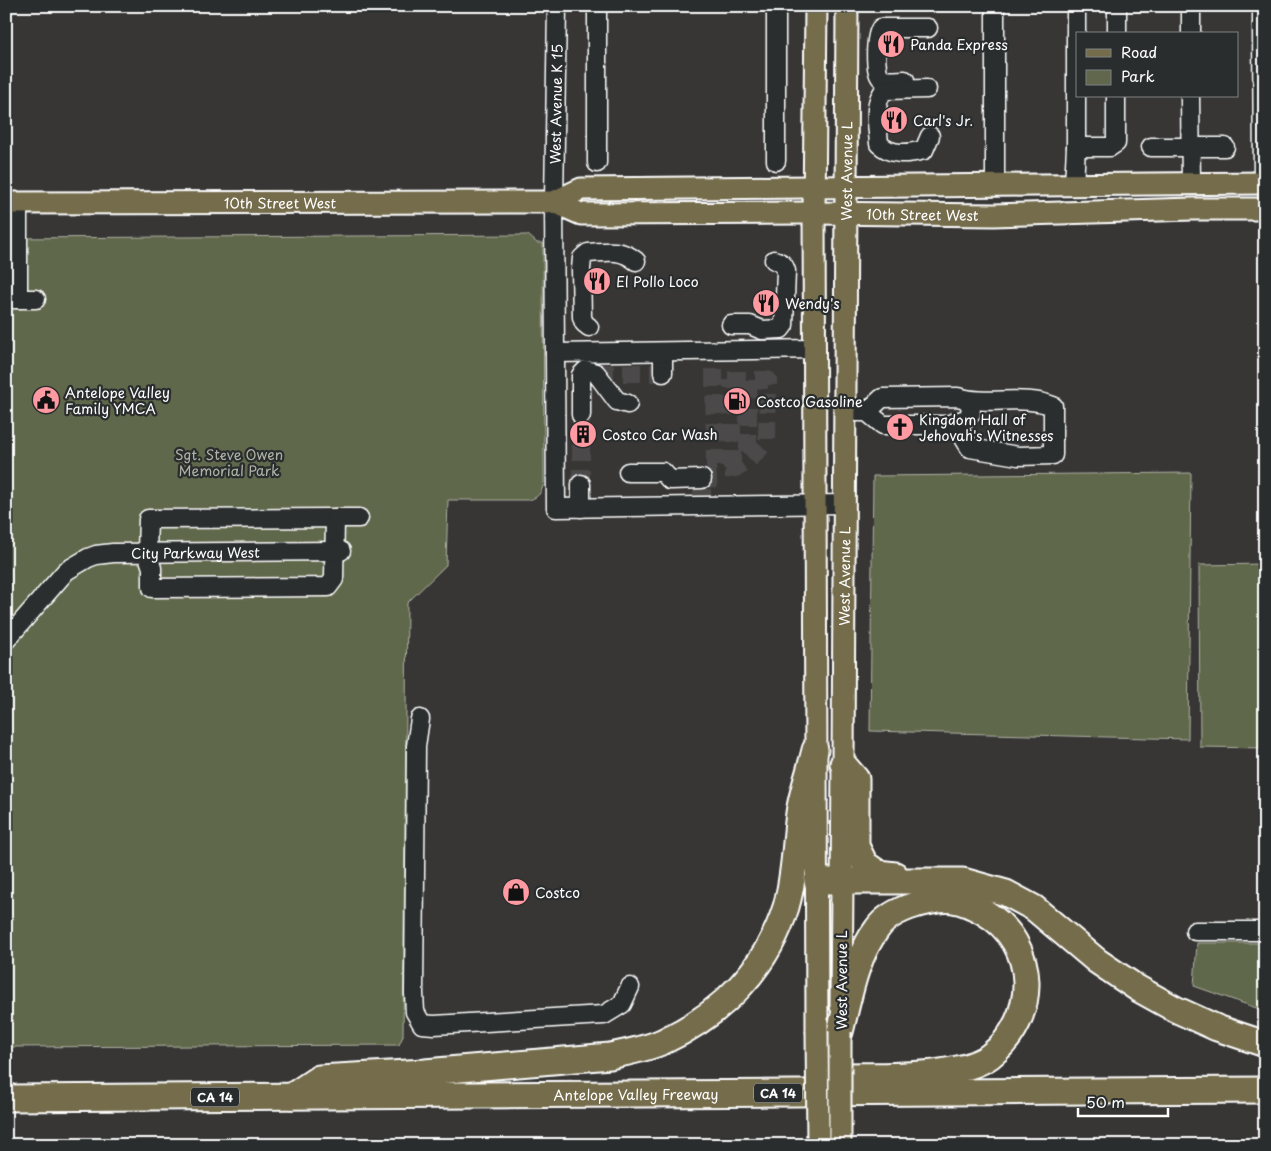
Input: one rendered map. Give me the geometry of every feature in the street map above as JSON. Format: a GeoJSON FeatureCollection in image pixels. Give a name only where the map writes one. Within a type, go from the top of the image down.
{"type":"FeatureCollection","features":[{"type":"Feature","properties":{"kind":"highway"},"geometry":{"type":"LineString","coordinates":[[292,1096],[319,1078],[425,1072],[610,1056],[638,1050],[664,1041],[719,1008],[757,968],[773,940],[786,906],[794,869],[799,811],[815,750]]}},
{"type":"Feature","properties":{"kind":"highway"},"geometry":{"type":"LineString","coordinates":[[844,764],[856,779],[856,846],[865,864],[878,873],[894,875],[914,881]]}},
{"type":"Feature","properties":{"kind":"highway"},"geometry":{"type":"LineString","coordinates":[[817,881],[963,881],[1006,893],[1034,908],[1097,961],[1137,988],[1175,1009],[1217,1028],[1265,1044]]}},
{"type":"Feature","properties":{"kind":"highway"},"geometry":{"type":"LineString","coordinates":[[705,1094],[776,1079],[939,1073],[962,1068],[990,1056],[1006,1039],[1018,1020],[1026,994],[1027,974],[1021,952],[1010,933],[995,918],[977,908],[953,900],[931,901],[903,909],[878,927],[862,955],[852,985],[829,1031]]}},
{"type":"Feature","properties":{"kind":"highway","name":"Antelope Valley Freeway"},"geometry":{"type":"LineString","coordinates":[[6,1098],[1265,1090]]}},
{"type":"Feature","properties":{"kind":"main road","name":"West Avenue L"},"geometry":{"type":"LineString","coordinates":[[816,6],[814,213],[817,881],[840,1145]]}},
{"type":"Feature","properties":{"kind":"main road","name":"West Avenue L"},"geometry":{"type":"LineString","coordinates":[[818,1145],[842,881],[847,6]]}},
{"type":"Feature","properties":{"kind":"main road","name":"10th Street West"},"geometry":{"type":"LineString","coordinates":[[12,203],[554,202],[581,190],[1264,183]]}},
{"type":"Feature","properties":{"kind":"main road","name":"10th Street West"},"geometry":{"type":"LineString","coordinates":[[554,202],[581,214],[814,213],[994,215],[1265,209]]}},
{"type":"Feature","properties":{"kind":"street","name":"West Avenue K 15"},"geometry":{"type":"LineString","coordinates":[[557,6],[554,202],[556,508],[581,508]]}},
{"type":"Feature","properties":{"kind":"street"},"geometry":{"type":"LineString","coordinates":[[597,6],[597,163]]}},
{"type":"Feature","properties":{"kind":"street"},"geometry":{"type":"LineString","coordinates":[[776,6],[776,160]]}},
{"type":"Feature","properties":{"kind":"street"},"geometry":{"type":"LineString","coordinates":[[995,6],[995,185]]}},
{"type":"Feature","properties":{"kind":"street"},"geometry":{"type":"LineString","coordinates":[[1074,184],[1076,148],[1076,6]]}},
{"type":"Feature","properties":{"kind":"street"},"geometry":{"type":"LineString","coordinates":[[1117,6],[1117,32]]}},
{"type":"Feature","properties":{"kind":"street"},"geometry":{"type":"LineString","coordinates":[[1191,6],[1191,32]]}},
{"type":"Feature","properties":{"kind":"street"},"geometry":{"type":"LineString","coordinates":[[1262,6],[1264,24],[1264,183]]}},
{"type":"Feature","properties":{"kind":"street"},"geometry":{"type":"LineString","coordinates":[[928,28],[881,28],[878,31],[876,41],[877,73],[880,78],[928,84],[885,90],[881,93],[878,100],[879,144],[886,150],[897,153],[911,153],[924,150],[930,136]]}},
{"type":"Feature","properties":{"kind":"street"},"geometry":{"type":"LineString","coordinates":[[1076,148],[1110,148],[1116,143],[1116,98]]}},
{"type":"Feature","properties":{"kind":"street"},"geometry":{"type":"LineString","coordinates":[[1190,98],[1191,184]]}},
{"type":"Feature","properties":{"kind":"street"},"geometry":{"type":"LineString","coordinates":[[1151,148],[1225,147]]}},
{"type":"Feature","properties":{"kind":"street"},"geometry":{"type":"LineString","coordinates":[[12,203],[20,299]]}},
{"type":"Feature","properties":{"kind":"street"},"geometry":{"type":"LineString","coordinates":[[589,327],[584,324],[582,317],[582,258],[588,253],[619,251],[636,261]]}},
{"type":"Feature","properties":{"kind":"street"},"geometry":{"type":"LineString","coordinates":[[731,325],[750,325],[762,330],[781,329],[784,325],[786,271],[780,262],[774,260]]}},
{"type":"Feature","properties":{"kind":"street"},"geometry":{"type":"LineString","coordinates":[[555,353],[815,349]]}},
{"type":"Feature","properties":{"kind":"street"},"geometry":{"type":"LineString","coordinates":[[662,352],[662,372]]}},
{"type":"Feature","properties":{"kind":"street"},"geometry":{"type":"LineString","coordinates":[[580,415],[580,375],[586,370],[596,373],[616,401],[628,404]]}},
{"type":"Feature","properties":{"kind":"street"},"geometry":{"type":"LineString","coordinates":[[867,412],[882,398],[958,397],[967,400],[1044,402],[1053,406],[1053,456],[1018,456],[970,448],[956,424]]}},
{"type":"Feature","properties":{"kind":"street"},"geometry":{"type":"LineString","coordinates":[[845,412],[867,412],[883,425],[946,425],[966,420],[972,413],[967,400]]}},
{"type":"Feature","properties":{"kind":"street"},"geometry":{"type":"LineString","coordinates":[[628,472],[662,472],[670,480],[702,479]]}},
{"type":"Feature","properties":{"kind":"street"},"geometry":{"type":"LineString","coordinates":[[581,484],[581,508],[845,504]]}},
{"type":"Feature","properties":{"kind":"street"},"geometry":{"type":"LineString","coordinates":[[335,518],[338,552],[334,579],[328,587],[152,588],[152,568],[147,553],[148,519],[335,518],[359,518]]}},
{"type":"Feature","properties":{"kind":"street","name":"City Parkway West"},"geometry":{"type":"LineString","coordinates":[[6,640],[74,565],[96,555],[338,552]]}},
{"type":"Feature","properties":{"kind":"street"},"geometry":{"type":"LineString","coordinates":[[420,719],[416,746],[414,993],[415,1012],[422,1024],[434,1025],[604,1015],[622,1004],[630,987]]}},
{"type":"Feature","properties":{"kind":"street"},"geometry":{"type":"LineString","coordinates":[[1195,931],[1265,931]]}},
{"type":"Feature","properties":{"kind":"green space","name":"Sgt. Steve Owen Memorial Park"},"geometry":{"type":"Polygon","coordinates":[[[528,235],[537,243],[543,243],[544,483],[541,492],[529,500],[448,500],[446,565],[407,603],[403,1036],[399,1045],[6,1047],[6,238],[528,235]]]}},
{"type":"Feature","properties":{"kind":"green space"},"geometry":{"type":"Polygon","coordinates":[[[1191,473],[1188,739],[870,731],[873,476],[1191,473]]]}},
{"type":"Feature","properties":{"kind":"green space"},"geometry":{"type":"Polygon","coordinates":[[[1265,564],[1265,748],[1200,747],[1199,565],[1265,564]]]}},
{"type":"Feature","properties":{"kind":"green space"},"geometry":{"type":"Polygon","coordinates":[[[1197,943],[1265,943],[1265,1011],[1194,986],[1197,943]]]}},
{"type":"Feature","properties":{"kind":"tunnel"},"geometry":{"type":"LineString","coordinates":[[714,369],[715,466],[731,469],[744,464],[767,441],[768,380],[725,380]]}},
{"type":"Feature","properties":{"kind":"tunnel"},"geometry":{"type":"LineString","coordinates":[[596,373],[663,373]]}},
{"type":"Feature","properties":{"kind":"tunnel"},"geometry":{"type":"LineString","coordinates":[[732,380],[732,469]]}},
{"type":"Feature","properties":{"kind":"tunnel"},"geometry":{"type":"LineString","coordinates":[[748,380],[748,459]]}},
{"type":"Feature","properties":{"kind":"tunnel"},"geometry":{"type":"LineString","coordinates":[[581,415],[581,484]]}},
{"type":"Feature","properties":{"kind":"tunnel"},"geometry":{"type":"LineString","coordinates":[[702,507],[702,479],[717,478]]}},
{"type":"Feature","properties":{"kind":"place","name":"Panda Express"},"geometry":{"type":"Point","coordinates":[891,44]}},
{"type":"Feature","properties":{"kind":"place","name":"Carl's Jr."},"geometry":{"type":"Point","coordinates":[894,120]}},
{"type":"Feature","properties":{"kind":"place","name":"El Pollo Loco"},"geometry":{"type":"Point","coordinates":[597,281]}},
{"type":"Feature","properties":{"kind":"place","name":"Wendy's"},"geometry":{"type":"Point","coordinates":[766,303]}},
{"type":"Feature","properties":{"kind":"place","name":"Antelope Valley Family YMCA"},"geometry":{"type":"Point","coordinates":[46,400]}},
{"type":"Feature","properties":{"kind":"place","name":"Costco Gasoline"},"geometry":{"type":"Point","coordinates":[737,401]}},
{"type":"Feature","properties":{"kind":"place","name":"Kingdom Hall of Jehovah's Witnesses"},"geometry":{"type":"Point","coordinates":[900,427]}},
{"type":"Feature","properties":{"kind":"place","name":"Costco Car Wash"},"geometry":{"type":"Point","coordinates":[583,434]}},
{"type":"Feature","properties":{"kind":"place","name":"Costco"},"geometry":{"type":"Point","coordinates":[516,892]}}]}
